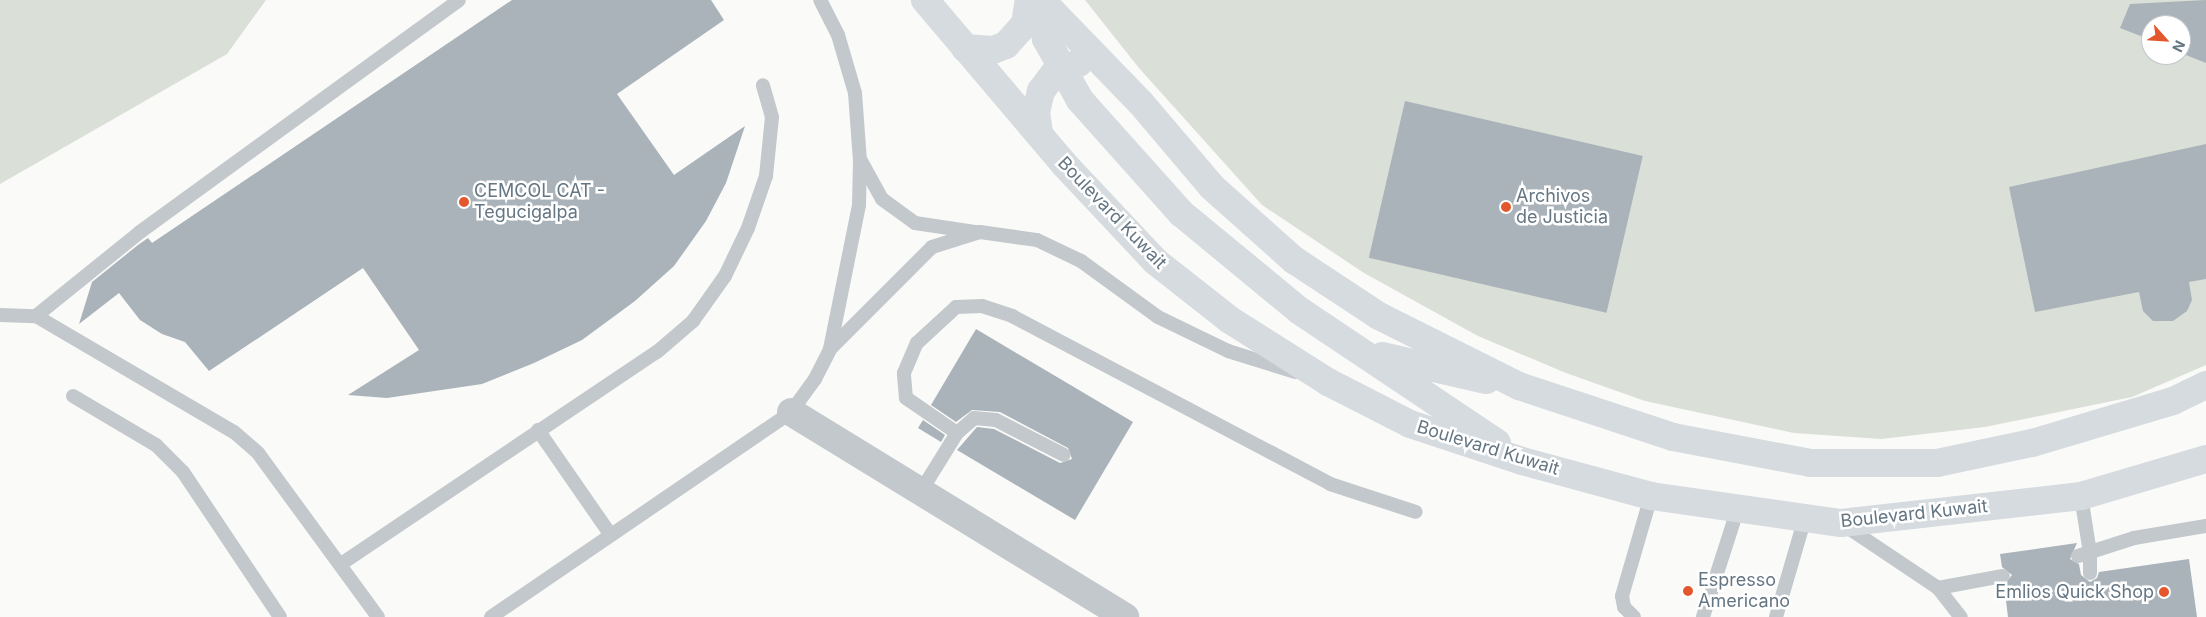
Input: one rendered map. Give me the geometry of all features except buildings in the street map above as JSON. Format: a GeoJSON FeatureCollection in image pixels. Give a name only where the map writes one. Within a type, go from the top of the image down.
{"type":"FeatureCollection","features":[{"type":"Feature","properties":{"kind":"main road","name":"Boulevard Kuwait"},"geometry":{"type":"LineString","coordinates":[[925,0],[1039,133],[1155,262],[1230,320],[1328,382],[1410,424],[1522,461],[1651,496],[1842,523],[2081,496],[2206,459]]}},
{"type":"Feature","properties":{"kind":"main road"},"geometry":{"type":"LineString","coordinates":[[965,48],[993,50],[1006,45],[1025,24],[1030,0]]}},
{"type":"Feature","properties":{"kind":"main road"},"geometry":{"type":"LineString","coordinates":[[1038,0],[1046,39],[1080,100],[1181,213],[1234,259],[1300,311],[1362,350],[1522,461]]}},
{"type":"Feature","properties":{"kind":"main road"},"geometry":{"type":"LineString","coordinates":[[1042,0],[1105,64],[1212,187],[1294,260],[1379,316],[1519,386]]}},
{"type":"Feature","properties":{"kind":"main road"},"geometry":{"type":"LineString","coordinates":[[1039,133],[1037,101],[1051,78],[1073,64],[1105,64]]}},
{"type":"Feature","properties":{"kind":"main road"},"geometry":{"type":"LineString","coordinates":[[1362,350],[1430,369],[1519,386],[1673,437],[1810,463],[1937,463],[2032,443],[2173,401],[2206,385]]}},
{"type":"Feature","properties":{"kind":"street"},"geometry":{"type":"LineString","coordinates":[[791,412],[1125,617]]}},
{"type":"Feature","properties":{"kind":"lane"},"geometry":{"type":"LineString","coordinates":[[36,316],[140,232],[458,0]]}},
{"type":"Feature","properties":{"kind":"lane"},"geometry":{"type":"LineString","coordinates":[[491,617],[791,412],[815,379],[830,349],[859,205],[860,160],[855,93],[838,35],[820,0]]}},
{"type":"Feature","properties":{"kind":"lane"},"geometry":{"type":"LineString","coordinates":[[341,564],[538,430],[657,352],[693,320],[724,276],[748,228],[766,176],[772,117],[763,85]]}},
{"type":"Feature","properties":{"kind":"lane"},"geometry":{"type":"LineString","coordinates":[[860,160],[882,199],[915,223],[1037,240],[1081,261],[1158,317],[1228,352],[1328,382]]}},
{"type":"Feature","properties":{"kind":"lane"},"geometry":{"type":"LineString","coordinates":[[830,349],[932,247],[980,232]]}},
{"type":"Feature","properties":{"kind":"lane"},"geometry":{"type":"LineString","coordinates":[[957,433],[906,398],[904,373],[917,343],[956,307],[982,306],[1012,316],[1330,484],[1416,512]]}},
{"type":"Feature","properties":{"kind":"lane"},"geometry":{"type":"LineString","coordinates":[[0,315],[36,316],[234,432],[258,453],[378,617]]}},
{"type":"Feature","properties":{"kind":"lane"},"geometry":{"type":"LineString","coordinates":[[73,396],[156,445],[183,472],[280,617]]}},
{"type":"Feature","properties":{"kind":"lane"},"geometry":{"type":"LineString","coordinates":[[920,491],[957,433],[974,418],[996,420],[1064,455]]}},
{"type":"Feature","properties":{"kind":"lane"},"geometry":{"type":"LineString","coordinates":[[538,430],[610,534]]}},
{"type":"Feature","properties":{"kind":"lane"},"geometry":{"type":"LineString","coordinates":[[1634,617],[1624,607],[1622,596],[1651,496]]}},
{"type":"Feature","properties":{"kind":"lane"},"geometry":{"type":"LineString","coordinates":[[2081,496],[2084,554],[2090,573]]}},
{"type":"Feature","properties":{"kind":"lane"},"geometry":{"type":"LineString","coordinates":[[1703,617],[1738,508]]}},
{"type":"Feature","properties":{"kind":"lane"},"geometry":{"type":"LineString","coordinates":[[1776,617],[1805,518]]}},
{"type":"Feature","properties":{"kind":"lane"},"geometry":{"type":"LineString","coordinates":[[1842,523],[1938,588],[1961,617]]}},
{"type":"Feature","properties":{"kind":"lane"},"geometry":{"type":"LineString","coordinates":[[2084,554],[2134,538],[2206,526]]}},
{"type":"Feature","properties":{"kind":"lane"},"geometry":{"type":"LineString","coordinates":[[1938,588],[2003,576]]}},
{"type":"Feature","properties":{"kind":"shaded area"},"geometry":{"type":"Polygon","coordinates":[[[0,0],[266,0],[227,54],[0,184],[0,0]]]}},
{"type":"Feature","properties":{"kind":"shaded area"},"geometry":{"type":"Polygon","coordinates":[[[1085,0],[2206,0],[2206,365],[2132,397],[1985,427],[1881,439],[1794,433],[1645,401],[1566,373],[1478,336],[1364,273],[1262,205],[1139,68],[1085,0]]]}},
{"type":"Feature","properties":{"kind":"place","name":"CEMCOL CAT - Tegucigalpa"},"geometry":{"type":"Point","coordinates":[464,202]}},
{"type":"Feature","properties":{"kind":"place","name":"Archivos de Justicia"},"geometry":{"type":"Point","coordinates":[1506,207]}},
{"type":"Feature","properties":{"kind":"place","name":"Espresso Americano"},"geometry":{"type":"Point","coordinates":[1688,591]}},
{"type":"Feature","properties":{"kind":"place","name":"Emlios Quick Shop"},"geometry":{"type":"Point","coordinates":[2164,592]}}]}
